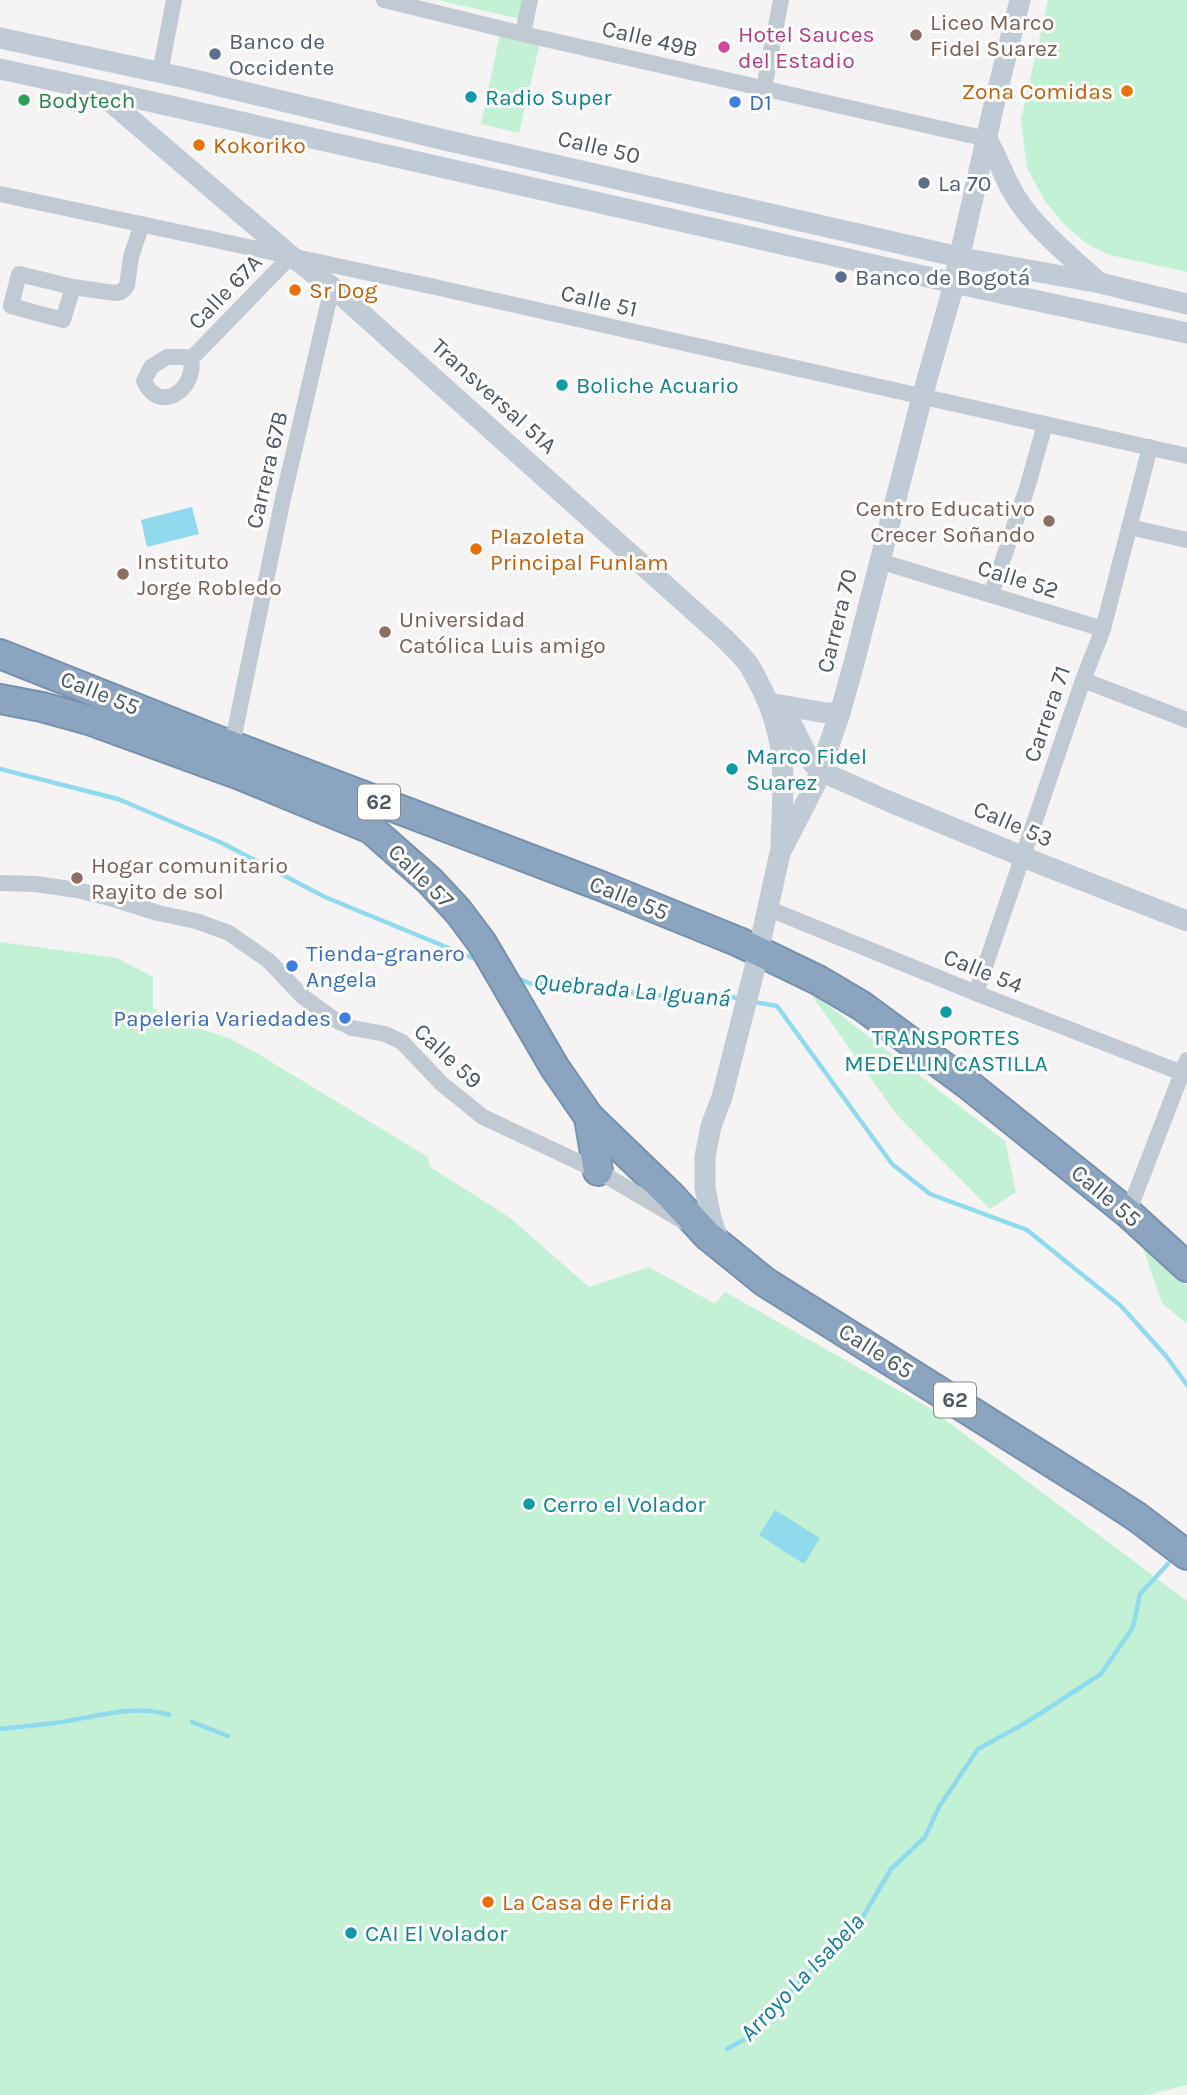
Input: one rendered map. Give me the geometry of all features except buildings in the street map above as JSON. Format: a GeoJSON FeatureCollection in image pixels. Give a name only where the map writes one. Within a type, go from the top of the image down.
{"type":"FeatureCollection","features":[{"type":"Feature","properties":{"kind":"highway","name":"Calle 55"},"geometry":{"type":"LineString","coordinates":[[0,654],[601,886],[756,961],[818,980],[862,1006],[970,1086],[1128,1213],[1187,1267]]}},
{"type":"Feature","properties":{"kind":"highway","name":"Calle 57"},"geometry":{"type":"LineString","coordinates":[[0,699],[89,720],[240,775],[370,829],[401,853],[458,911],[489,954],[555,1069],[590,1117],[714,1241]]}},
{"type":"Feature","properties":{"kind":"highway"},"geometry":{"type":"LineString","coordinates":[[370,829],[384,804]]}},
{"type":"Feature","properties":{"kind":"highway"},"geometry":{"type":"LineString","coordinates":[[590,1117],[598,1171]]}},
{"type":"Feature","properties":{"kind":"highway","name":"Calle 65"},"geometry":{"type":"LineString","coordinates":[[714,1241],[765,1282],[1086,1484],[1137,1517],[1187,1555]]}},
{"type":"Feature","properties":{"kind":"main road","name":"Carrera 70"},"geometry":{"type":"LineString","coordinates":[[714,1241],[705,1188],[711,1126],[722,1097],[780,853],[815,785],[840,713],[879,561],[912,395],[954,283],[1020,0]]}},
{"type":"Feature","properties":{"kind":"main road","name":"Calle 50"},"geometry":{"type":"LineString","coordinates":[[0,38],[960,257],[1100,283],[1187,304]]}},
{"type":"Feature","properties":{"kind":"main road"},"geometry":{"type":"LineString","coordinates":[[0,69],[1187,333]]}},
{"type":"Feature","properties":{"kind":"main road"},"geometry":{"type":"LineString","coordinates":[[126,96],[150,86],[160,73]]}},
{"type":"Feature","properties":{"kind":"main road","name":"Transversal 51A"},"geometry":{"type":"LineString","coordinates":[[98,91],[291,256],[332,287],[723,637],[749,666],[769,703],[791,723],[809,759],[820,771]]}},
{"type":"Feature","properties":{"kind":"main road"},"geometry":{"type":"LineString","coordinates":[[987,139],[1015,196],[1028,214],[1057,245],[1100,283]]}},
{"type":"Feature","properties":{"kind":"main road"},"geometry":{"type":"LineString","coordinates":[[780,853],[783,753],[780,734],[769,703],[840,713]]}},
{"type":"Feature","properties":{"kind":"main road","name":"Calle 53"},"geometry":{"type":"LineString","coordinates":[[820,771],[1187,921]]}},
{"type":"Feature","properties":{"kind":"street"},"geometry":{"type":"LineString","coordinates":[[160,73],[174,0]]}},
{"type":"Feature","properties":{"kind":"street"},"geometry":{"type":"LineString","coordinates":[[523,34],[530,0]]}},
{"type":"Feature","properties":{"kind":"street"},"geometry":{"type":"LineString","coordinates":[[764,88],[782,0]]}},
{"type":"Feature","properties":{"kind":"street","name":"Calle 49B"},"geometry":{"type":"LineString","coordinates":[[394,1],[523,34],[987,139]]}},
{"type":"Feature","properties":{"kind":"street","name":"Calle 51"},"geometry":{"type":"LineString","coordinates":[[0,194],[291,256],[1187,456]]}},
{"type":"Feature","properties":{"kind":"street"},"geometry":{"type":"LineString","coordinates":[[73,288],[121,292],[127,286],[131,257],[142,224]]}},
{"type":"Feature","properties":{"kind":"street","name":"Calle 67A"},"geometry":{"type":"LineString","coordinates":[[191,359],[291,256]]}},
{"type":"Feature","properties":{"kind":"street","name":"Carrera 67B"},"geometry":{"type":"LineString","coordinates":[[232,745],[282,503],[332,287]]}},
{"type":"Feature","properties":{"kind":"street"},"geometry":{"type":"LineString","coordinates":[[991,595],[1028,485],[1045,424]]}},
{"type":"Feature","properties":{"kind":"street","name":"Carrera 71"},"geometry":{"type":"LineString","coordinates":[[976,993],[1103,629],[1150,447]]}},
{"type":"Feature","properties":{"kind":"street"},"geometry":{"type":"LineString","coordinates":[[1129,527],[1187,540]]}},
{"type":"Feature","properties":{"kind":"street","name":"Calle 52"},"geometry":{"type":"LineString","coordinates":[[879,561],[1103,629]]}},
{"type":"Feature","properties":{"kind":"street"},"geometry":{"type":"LineString","coordinates":[[1083,680],[1187,720]]}},
{"type":"Feature","properties":{"kind":"street","name":"Calle 59"},"geometry":{"type":"LineString","coordinates":[[0,883],[35,884],[77,890],[196,921],[229,933],[270,961],[302,996],[332,1018],[352,1028],[387,1034],[401,1042],[442,1084],[483,1117],[598,1171],[714,1241]]}},
{"type":"Feature","properties":{"kind":"street","name":"Calle 54"},"geometry":{"type":"LineString","coordinates":[[767,908],[976,993],[1184,1067]]}},
{"type":"Feature","properties":{"kind":"street"},"geometry":{"type":"LineString","coordinates":[[1128,1213],[1184,1067]]}},
{"type":"Feature","properties":{"kind":"green space"},"geometry":{"type":"Polygon","coordinates":[[[438,0],[524,0],[520,19],[438,0]]]}},
{"type":"Feature","properties":{"kind":"green space"},"geometry":{"type":"Polygon","coordinates":[[[1048,0],[1187,0],[1187,272],[1110,255],[1087,244],[1064,224],[1045,201],[1027,168],[1021,120],[1048,0]]]}},
{"type":"Feature","properties":{"kind":"green space"},"geometry":{"type":"Polygon","coordinates":[[[500,34],[540,43],[519,133],[481,124],[500,34]]]}},
{"type":"Feature","properties":{"kind":"green space","name":"Cerro el Volador"},"geometry":{"type":"Polygon","coordinates":[[[0,942],[117,958],[153,977],[153,1008],[171,1019],[228,1038],[253,1051],[428,1157],[430,1167],[509,1217],[589,1287],[649,1267],[715,1304],[725,1292],[928,1407],[1187,1601],[1187,2085],[1148,2095],[0,2095],[0,942]]]}},
{"type":"Feature","properties":{"kind":"green space"},"geometry":{"type":"Polygon","coordinates":[[[808,990],[1005,1141],[1016,1192],[990,1209],[897,1115],[808,990]]]}},
{"type":"Feature","properties":{"kind":"green space"},"geometry":{"type":"Polygon","coordinates":[[[1142,1245],[1187,1286],[1187,1324],[1162,1303],[1142,1245]]]}},
{"type":"Feature","properties":{"kind":"water"},"geometry":{"type":"Polygon","coordinates":[[[192,507],[199,534],[147,547],[141,520],[192,507]]]}},
{"type":"Feature","properties":{"kind":"water"},"geometry":{"type":"Polygon","coordinates":[[[775,1510],[820,1538],[804,1564],[759,1535],[775,1510]]]}},
{"type":"Feature","properties":{"kind":"waterway","name":"Quebrada La Iguaná"},"geometry":{"type":"LineString","coordinates":[[0,769],[118,799],[222,843],[325,897],[480,961]]}},
{"type":"Feature","properties":{"kind":"waterway","name":"Quebrada La Iguaná"},"geometry":{"type":"LineString","coordinates":[[513,976],[531,984],[573,980],[648,996],[710,993],[742,999]]}},
{"type":"Feature","properties":{"kind":"waterway","name":"Quebrada La Iguaná"},"geometry":{"type":"LineString","coordinates":[[754,1002],[777,1006],[892,1164],[930,1194],[1027,1230],[1121,1306],[1166,1356],[1187,1385]]}},
{"type":"Feature","properties":{"kind":"waterway","name":"Arroyo La Isabela"},"geometry":{"type":"LineString","coordinates":[[727,2049],[747,2038],[861,1920],[891,1869],[925,1837],[939,1807],[978,1749],[1027,1722],[1101,1674],[1133,1627],[1140,1594],[1168,1564]]}},
{"type":"Feature","properties":{"kind":"waterway"},"geometry":{"type":"LineString","coordinates":[[0,1729],[127,1711],[141,1710],[169,1715]]}},
{"type":"Feature","properties":{"kind":"waterway"},"geometry":{"type":"LineString","coordinates":[[192,1722],[228,1736]]}},
{"type":"Feature","properties":{"kind":"place","name":"Liceo Marco Fidel Suarez"},"geometry":{"type":"Point","coordinates":[916,35]}},
{"type":"Feature","properties":{"kind":"place","name":"Hotel Sauces del Estadio"},"geometry":{"type":"Point","coordinates":[724,47]}},
{"type":"Feature","properties":{"kind":"place","name":"Banco de Occidente"},"geometry":{"type":"Point","coordinates":[215,54]}},
{"type":"Feature","properties":{"kind":"place","name":"Zona Comidas"},"geometry":{"type":"Point","coordinates":[1127,91]}},
{"type":"Feature","properties":{"kind":"place","name":"Radio Super"},"geometry":{"type":"Point","coordinates":[471,97]}},
{"type":"Feature","properties":{"kind":"place","name":"Bodytech"},"geometry":{"type":"Point","coordinates":[24,100]}},
{"type":"Feature","properties":{"kind":"place","name":"D1"},"geometry":{"type":"Point","coordinates":[735,102]}},
{"type":"Feature","properties":{"kind":"place","name":"Kokoriko"},"geometry":{"type":"Point","coordinates":[199,145]}},
{"type":"Feature","properties":{"kind":"place","name":"La 70"},"geometry":{"type":"Point","coordinates":[924,183]}},
{"type":"Feature","properties":{"kind":"place","name":"Banco de Bogotá"},"geometry":{"type":"Point","coordinates":[841,277]}},
{"type":"Feature","properties":{"kind":"place","name":"Sr Dog"},"geometry":{"type":"Point","coordinates":[295,290]}},
{"type":"Feature","properties":{"kind":"place","name":"Boliche Acuario"},"geometry":{"type":"Point","coordinates":[562,385]}},
{"type":"Feature","properties":{"kind":"place","name":"Centro Educativo Crecer Soñando"},"geometry":{"type":"Point","coordinates":[1049,521]}},
{"type":"Feature","properties":{"kind":"place","name":"Plazoleta Principal Funlam"},"geometry":{"type":"Point","coordinates":[476,549]}},
{"type":"Feature","properties":{"kind":"place","name":"Instituto Jorge Robledo"},"geometry":{"type":"Point","coordinates":[123,574]}},
{"type":"Feature","properties":{"kind":"place","name":"Universidad Católica Luis amigo"},"geometry":{"type":"Point","coordinates":[385,632]}},
{"type":"Feature","properties":{"kind":"place","name":"Marco Fidel Suarez"},"geometry":{"type":"Point","coordinates":[732,769]}},
{"type":"Feature","properties":{"kind":"place","name":"Hogar comunitario Rayito de sol"},"geometry":{"type":"Point","coordinates":[77,878]}},
{"type":"Feature","properties":{"kind":"place","name":"Tienda-granero Angela"},"geometry":{"type":"Point","coordinates":[292,966]}},
{"type":"Feature","properties":{"kind":"place","name":"TRANSPORTES MEDELLIN CASTILLA"},"geometry":{"type":"Point","coordinates":[946,1012]}},
{"type":"Feature","properties":{"kind":"place","name":"Papeleria Variedades"},"geometry":{"type":"Point","coordinates":[345,1018]}},
{"type":"Feature","properties":{"kind":"place","name":"Cerro el Volador"},"geometry":{"type":"Point","coordinates":[529,1504]}},
{"type":"Feature","properties":{"kind":"place","name":"La Casa de Frida"},"geometry":{"type":"Point","coordinates":[488,1902]}},
{"type":"Feature","properties":{"kind":"place","name":"CAI El Volador"},"geometry":{"type":"Point","coordinates":[351,1933]}}]}
